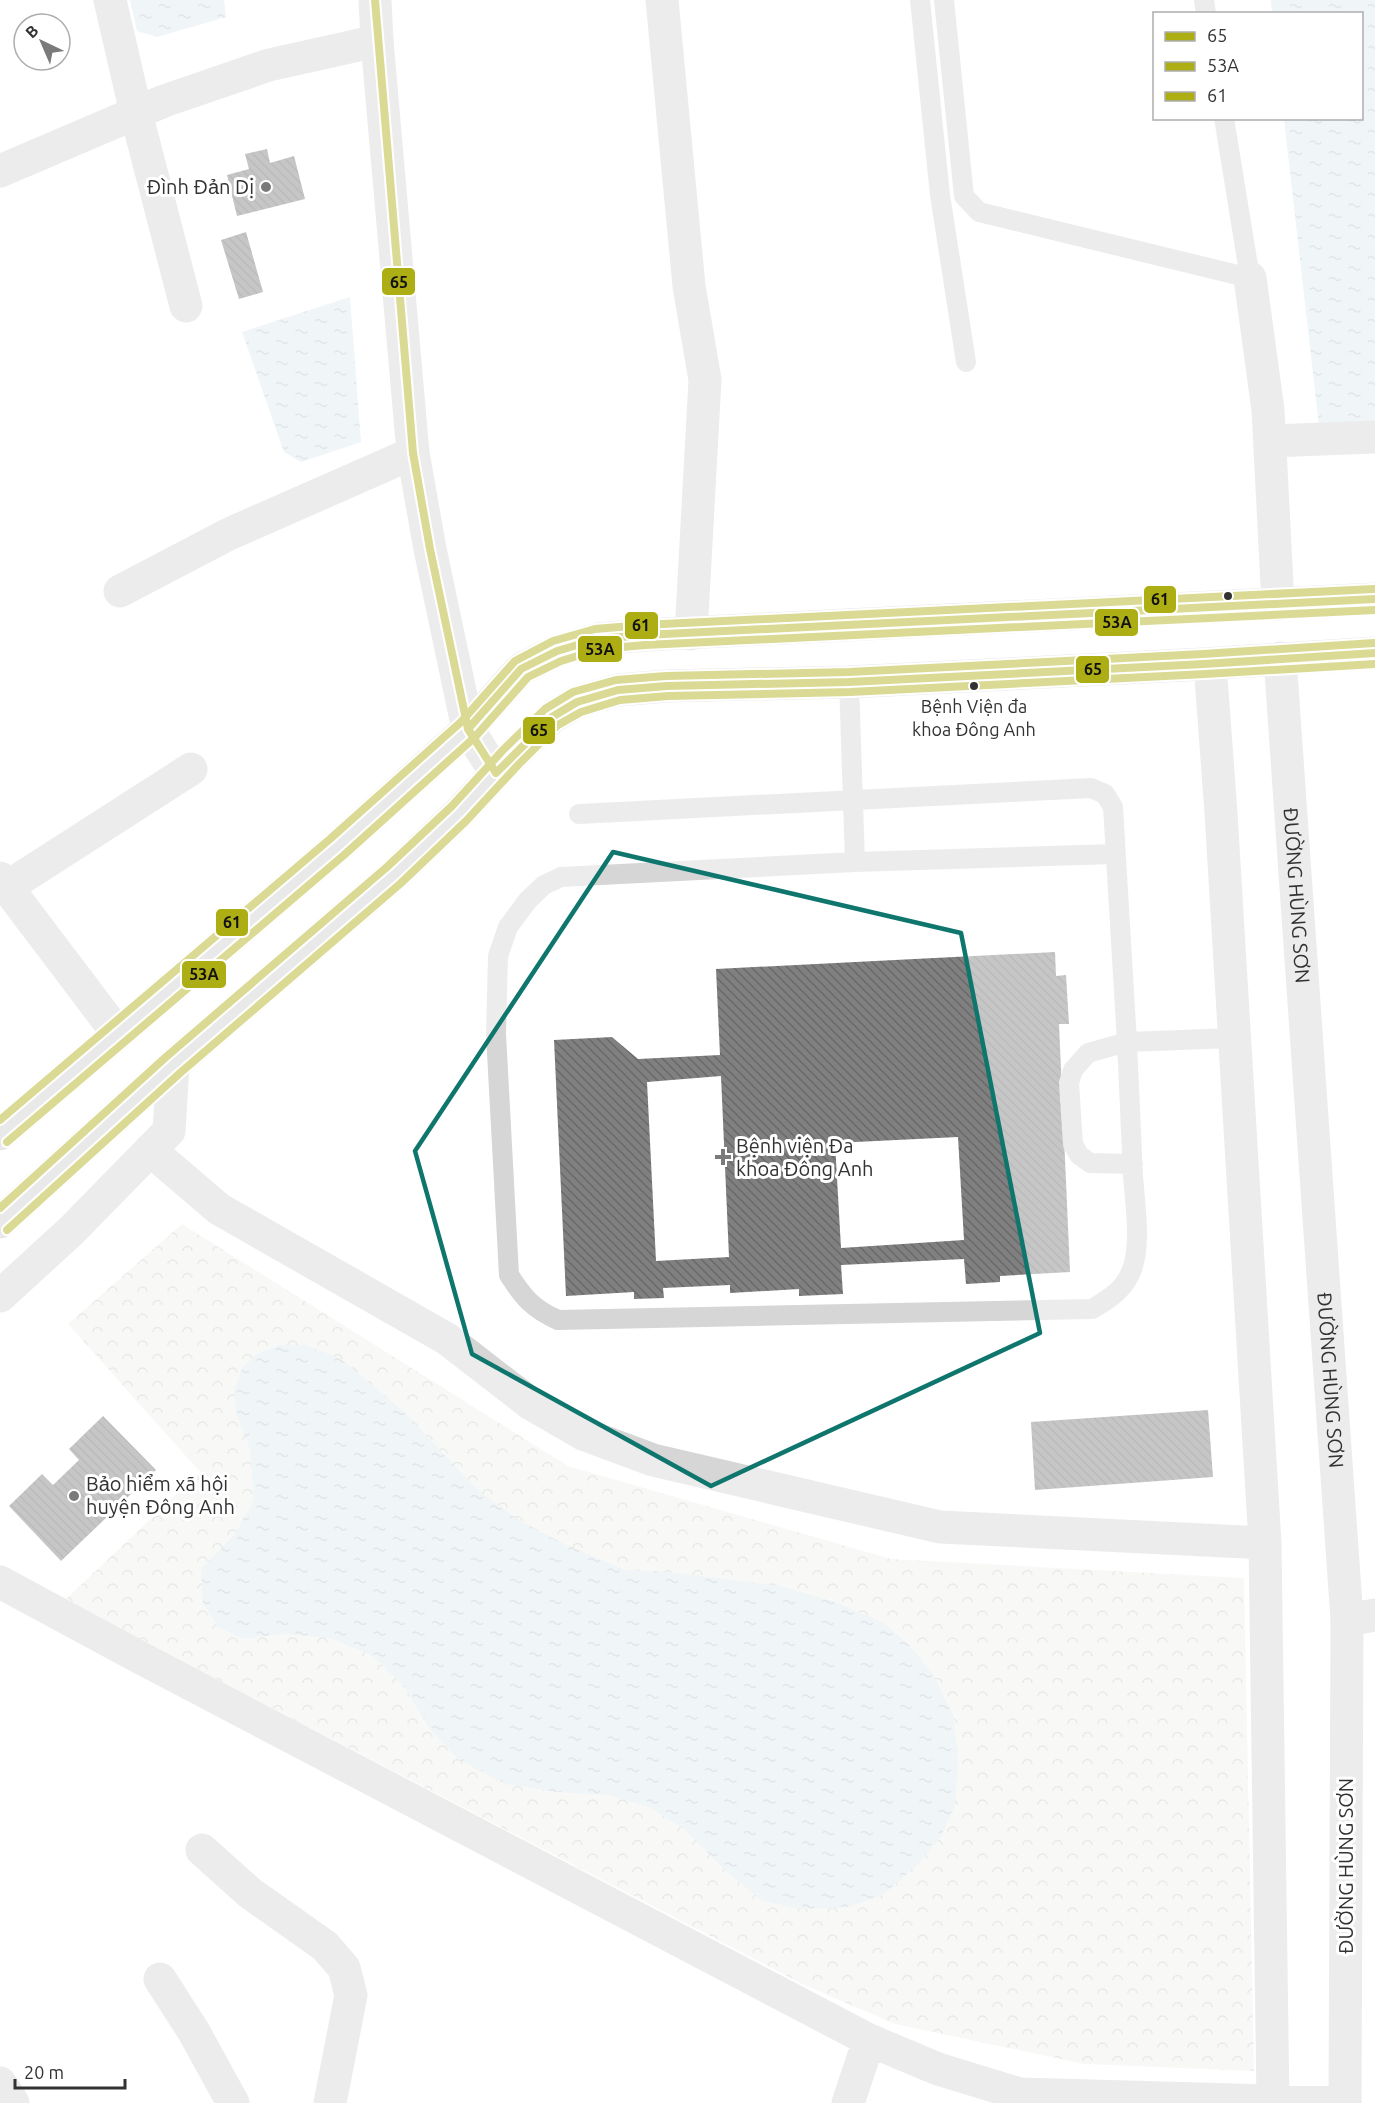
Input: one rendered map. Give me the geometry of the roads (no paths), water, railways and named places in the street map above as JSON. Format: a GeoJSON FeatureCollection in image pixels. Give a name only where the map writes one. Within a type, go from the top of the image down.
{"type":"FeatureCollection","features":[{"type":"Feature","properties":{"kind":"main road"},"geometry":{"type":"LineString","coordinates":[[0,1134],[337,847],[468,729],[521,669],[557,651],[598,639],[644,634],[691,634],[1375,599]]}},
{"type":"Feature","properties":{"kind":"main road"},"geometry":{"type":"LineString","coordinates":[[0,1222],[173,1065],[394,875],[459,813],[552,717],[576,702],[618,690],[667,686],[849,682],[1210,664],[1375,653]]}},
{"type":"Feature","properties":{"kind":"street"},"geometry":{"type":"LineString","coordinates":[[110,0],[150,107],[186,306]]}},
{"type":"Feature","properties":{"kind":"street"},"geometry":{"type":"LineString","coordinates":[[375,0],[413,453],[430,549],[468,729],[496,773]]}},
{"type":"Feature","properties":{"kind":"street"},"geometry":{"type":"LineString","coordinates":[[662,0],[689,286],[705,380],[691,634]]}},
{"type":"Feature","properties":{"kind":"street"},"geometry":{"type":"LineString","coordinates":[[0,171],[150,107],[269,65],[377,41]]}},
{"type":"Feature","properties":{"kind":"street"},"geometry":{"type":"LineString","coordinates":[[1250,279],[1271,441],[1278,604]]}},
{"type":"Feature","properties":{"kind":"street"},"geometry":{"type":"LineString","coordinates":[[1271,441],[1375,437]]}},
{"type":"Feature","properties":{"kind":"street"},"geometry":{"type":"LineString","coordinates":[[120,591],[229,534],[413,453]]}},
{"type":"Feature","properties":{"kind":"street","name":"ĐƯỜNG HÙNG SƠN"},"geometry":{"type":"LineString","coordinates":[[1280,658],[1361,1618],[1345,2103]]}},
{"type":"Feature","properties":{"kind":"street"},"geometry":{"type":"LineString","coordinates":[[1210,664],[1222,825],[1265,1543],[1273,2102]]}},
{"type":"Feature","properties":{"kind":"street"},"geometry":{"type":"LineString","coordinates":[[118,1034],[4,882],[191,769]]}},
{"type":"Feature","properties":{"kind":"street"},"geometry":{"type":"LineString","coordinates":[[0,1296],[71,1230],[169,1131],[173,1065]]}},
{"type":"Feature","properties":{"kind":"street"},"geometry":{"type":"LineString","coordinates":[[150,1150],[219,1209],[447,1339],[531,1404],[583,1434],[653,1460],[940,1527],[1265,1543]]}},
{"type":"Feature","properties":{"kind":"street"},"geometry":{"type":"LineString","coordinates":[[0,1582],[869,2040],[938,2069],[1020,2094],[1345,2103]]}},
{"type":"Feature","properties":{"kind":"street"},"geometry":{"type":"LineString","coordinates":[[202,1850],[250,1893],[325,1946],[344,1968],[351,1995],[339,2102]]}},
{"type":"Feature","properties":{"kind":"street"},"geometry":{"type":"LineString","coordinates":[[160,1979],[194,2032],[233,2103]]}},
{"type":"Feature","properties":{"kind":"street"},"geometry":{"type":"LineString","coordinates":[[848,2103],[869,2040]]}},
{"type":"Feature","properties":{"kind":"street"},"geometry":{"type":"LineString","coordinates":[[0,2084],[13,2103]]}},
{"type":"Feature","properties":{"kind":"lane"},"geometry":{"type":"LineString","coordinates":[[920,0],[940,195],[966,362]]}},
{"type":"Feature","properties":{"kind":"lane"},"geometry":{"type":"LineString","coordinates":[[944,0],[963,196],[979,212],[1250,279],[1224,120]]}},
{"type":"Feature","properties":{"kind":"lane"},"geometry":{"type":"LineString","coordinates":[[849,682],[855,862]]}},
{"type":"Feature","properties":{"kind":"lane"},"geometry":{"type":"LineString","coordinates":[[579,814],[1091,788],[1105,794],[1113,807],[1127,1042],[1136,1260],[1129,1278],[1110,1298],[1092,1309],[558,1320],[539,1311],[522,1295],[509,1275],[498,1079],[498,956],[508,927],[528,900],[543,885],[561,877],[855,862],[1114,854]]}},
{"type":"Feature","properties":{"kind":"lane"},"geometry":{"type":"LineString","coordinates":[[1133,1164],[1090,1163],[1078,1155],[1073,1144],[1069,1083],[1073,1070],[1088,1053],[1127,1042],[1234,1038]]}},
{"type":"Feature","properties":{"kind":"water"},"geometry":{"type":"Polygon","coordinates":[[[130,0],[224,0],[226,17],[157,37],[137,31],[130,0]]]}},
{"type":"Feature","properties":{"kind":"water"},"geometry":{"type":"Polygon","coordinates":[[[1271,0],[1375,0],[1375,421],[1319,426],[1284,120],[1363,120],[1363,12],[1272,12],[1271,0]]]}},
{"type":"Feature","properties":{"kind":"water"},"geometry":{"type":"Polygon","coordinates":[[[350,297],[361,442],[301,462],[284,452],[242,332],[350,297]]]}},
{"type":"Feature","properties":{"kind":"water"},"geometry":{"type":"Polygon","coordinates":[[[280,1345],[304,1345],[340,1358],[402,1410],[479,1491],[517,1519],[566,1545],[625,1570],[670,1572],[780,1586],[835,1602],[884,1623],[909,1645],[933,1674],[954,1717],[958,1764],[955,1805],[941,1837],[917,1865],[882,1896],[844,1908],[799,1909],[762,1901],[725,1870],[684,1829],[649,1807],[608,1795],[556,1792],[505,1784],[458,1759],[430,1729],[404,1687],[372,1655],[329,1638],[285,1634],[243,1639],[218,1627],[203,1603],[201,1569],[236,1533],[254,1499],[250,1449],[236,1413],[234,1391],[242,1368],[257,1354],[280,1345]]]}},
{"type":"Feature","properties":{"kind":"place","name":"Đình Đản Dị"},"geometry":{"type":"Point","coordinates":[266,187]}},
{"type":"Feature","properties":{"kind":"place","name":"Bệnh Viện đa khoa Đông Anh"},"geometry":{"type":"Point","coordinates":[974,686]}},
{"type":"Feature","properties":{"kind":"place","name":"Bệnh viện Đa khoa Đông Anh"},"geometry":{"type":"Point","coordinates":[723,1157]}},
{"type":"Feature","properties":{"kind":"place","name":"Bảo hiểm xã hội huyện Đông Anh"},"geometry":{"type":"Point","coordinates":[74,1496]}}]}
